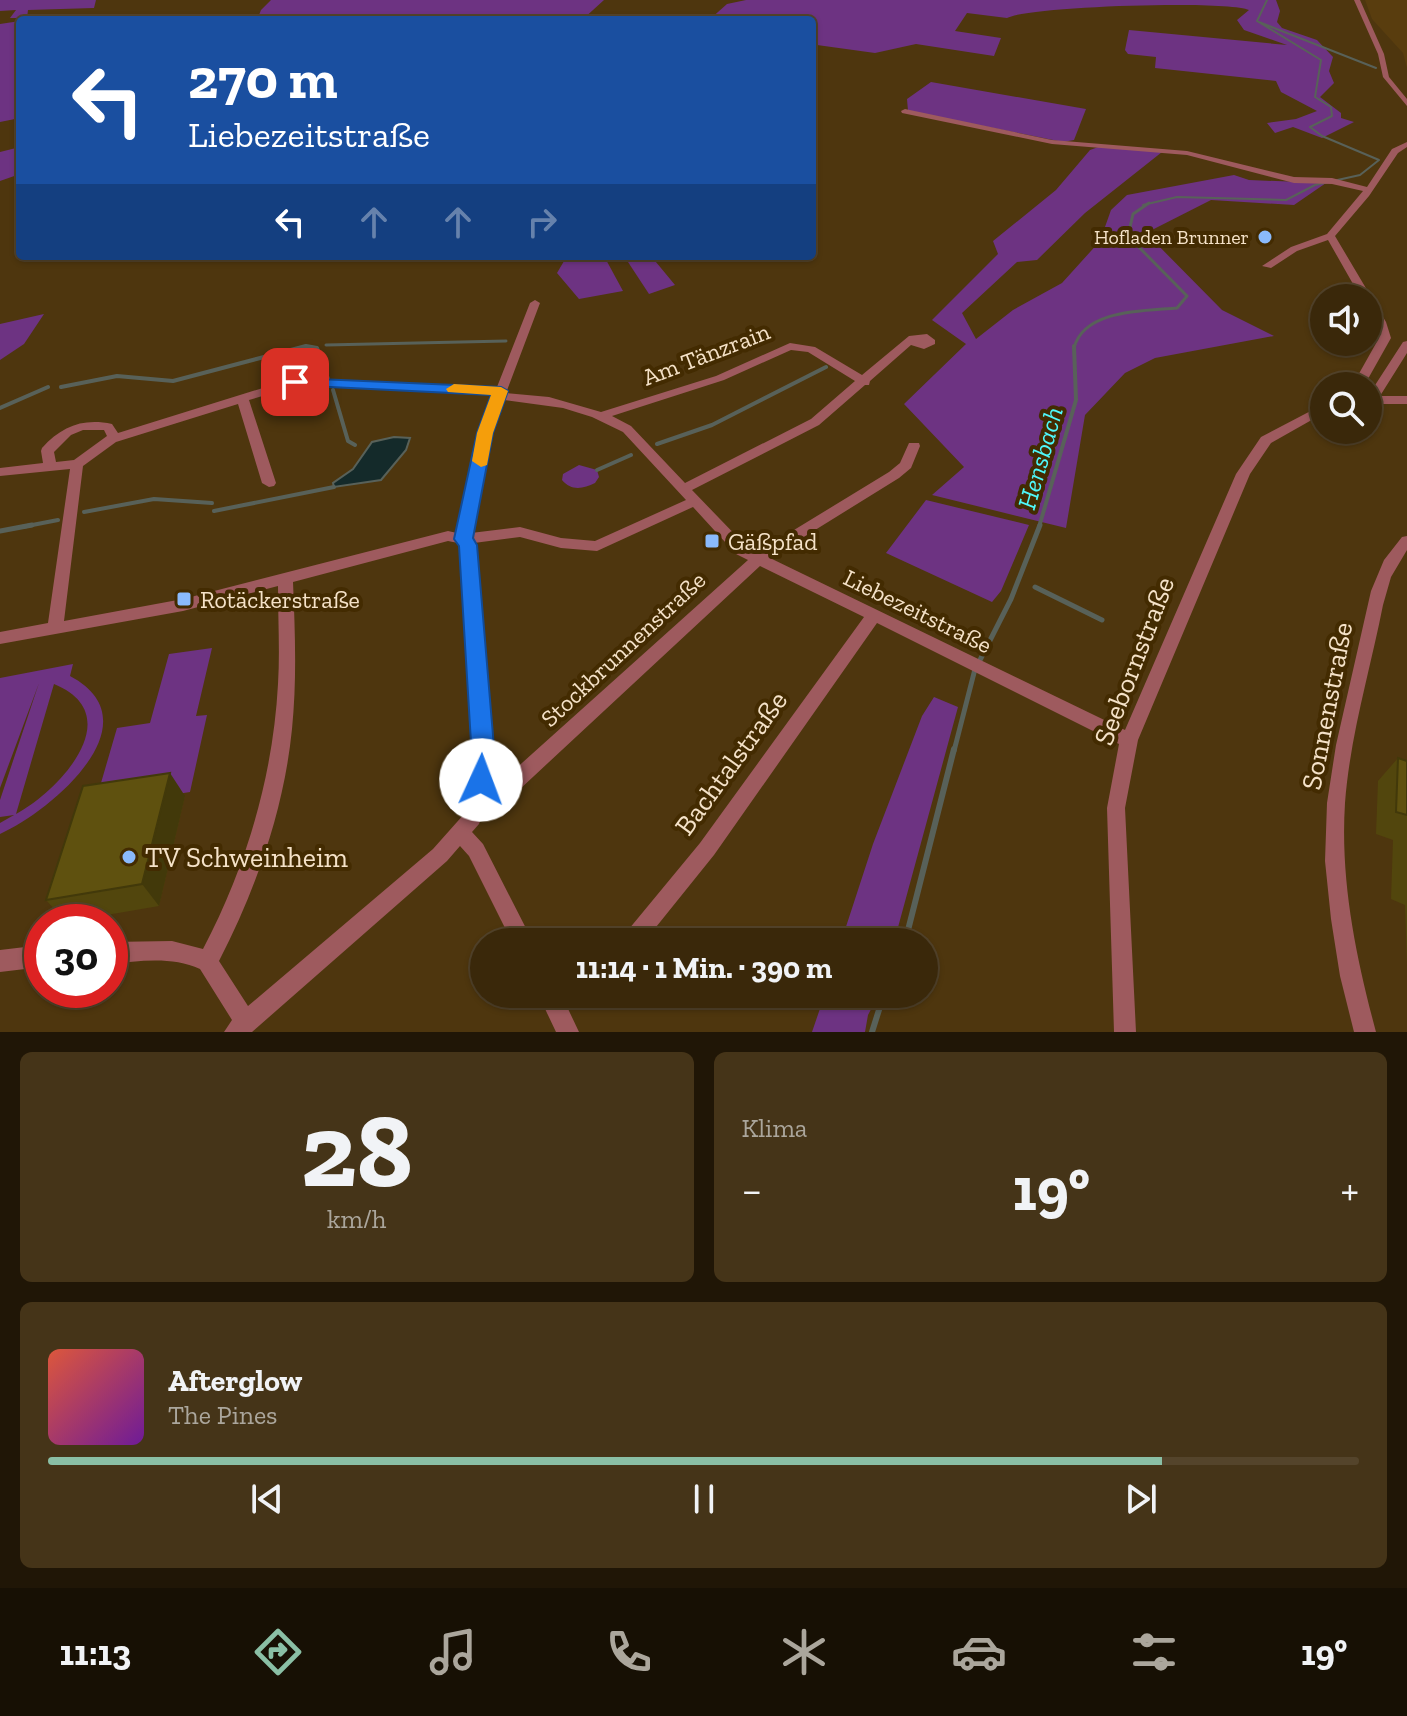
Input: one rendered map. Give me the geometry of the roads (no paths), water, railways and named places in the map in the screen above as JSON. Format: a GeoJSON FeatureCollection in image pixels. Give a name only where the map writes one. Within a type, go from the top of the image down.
{"type":"FeatureCollection","features":[{"type":"Feature","properties":{"kind":"street"},"geometry":{"type":"LineString","coordinates":[[1357,0],[1381,54],[1386,77],[1407,104]]}},
{"type":"Feature","properties":{"kind":"street"},"geometry":{"type":"LineString","coordinates":[[905,111],[1052,142],[1187,153],[1294,180],[1372,186]]}},
{"type":"Feature","properties":{"kind":"street"},"geometry":{"type":"LineString","coordinates":[[1267,266],[1294,249],[1330,236],[1372,186],[1395,151],[1407,144]]}},
{"type":"Feature","properties":{"kind":"street"},"geometry":{"type":"LineString","coordinates":[[1330,236],[1358,284]]}},
{"type":"Feature","properties":{"kind":"street"},"geometry":{"type":"LineString","coordinates":[[463,539],[485,433],[535,303]]}},
{"type":"Feature","properties":{"kind":"street"},"geometry":{"type":"LineString","coordinates":[[684,489],[815,422],[913,342]]}},
{"type":"Feature","properties":{"kind":"street"},"geometry":{"type":"LineString","coordinates":[[1382,382],[1407,344]]}},
{"type":"Feature","properties":{"kind":"street","name":"Am Tänzrain"},"geometry":{"type":"LineString","coordinates":[[603,415],[720,378],[790,346],[811,349],[865,382]]}},
{"type":"Feature","properties":{"kind":"street","name":"Liebezeitstraße"},"geometry":{"type":"LineString","coordinates":[[0,472],[77,464],[115,438],[295,382],[500,394],[557,401],[603,415],[627,429],[726,536],[758,559],[1129,740]]}},
{"type":"Feature","properties":{"kind":"street"},"geometry":{"type":"LineString","coordinates":[[243,400],[269,483]]}},
{"type":"Feature","properties":{"kind":"street"},"geometry":{"type":"LineString","coordinates":[[1382,400],[1407,400]]}},
{"type":"Feature","properties":{"kind":"street","name":"Seebornstraße"},"geometry":{"type":"LineString","coordinates":[[1125,1032],[1116,808],[1129,740],[1243,474],[1266,440],[1310,416]]}},
{"type":"Feature","properties":{"kind":"street"},"geometry":{"type":"LineString","coordinates":[[50,467],[47,451],[63,431],[89,424],[108,427],[115,438]]}},
{"type":"Feature","properties":{"kind":"street","name":"Stockbrunnenstraße"},"geometry":{"type":"LineString","coordinates":[[478,802],[499,796],[758,559],[894,475],[906,465],[914,446]]}},
{"type":"Feature","properties":{"kind":"street"},"geometry":{"type":"LineString","coordinates":[[55,628],[77,464]]}},
{"type":"Feature","properties":{"kind":"street"},"geometry":{"type":"LineString","coordinates":[[0,638],[183,605],[435,539],[520,532],[561,543],[597,546],[693,502]]}},
{"type":"Feature","properties":{"kind":"street"},"geometry":{"type":"LineString","coordinates":[[128,953],[183,951],[207,962],[241,1027],[461,834],[478,802],[484,759],[468,545],[463,539]]}},
{"type":"Feature","properties":{"kind":"street","name":"Sonnenstraße"},"geometry":{"type":"LineString","coordinates":[[1365,1032],[1342,925],[1336,804],[1343,752],[1380,588],[1391,562],[1407,541]]}},
{"type":"Feature","properties":{"kind":"street"},"geometry":{"type":"LineString","coordinates":[[207,962],[227,926],[249,868],[281,740],[286,700],[285,580]]}},
{"type":"Feature","properties":{"kind":"street","name":"Bachtalstraße"},"geometry":{"type":"LineString","coordinates":[[642,928],[707,849],[874,615]]}},
{"type":"Feature","properties":{"kind":"street"},"geometry":{"type":"LineString","coordinates":[[461,834],[476,850],[516,928]]}},
{"type":"Feature","properties":{"kind":"street"},"geometry":{"type":"LineString","coordinates":[[0,961],[24,958]]}},
{"type":"Feature","properties":{"kind":"street"},"geometry":{"type":"LineString","coordinates":[[559,1008],[568,1032]]}},
{"type":"Feature","properties":{"kind":"water"},"geometry":{"type":"Polygon","coordinates":[[[394,437],[410,438],[406,450],[381,480],[334,487],[333,483],[353,469],[372,442],[394,437]]]}},
{"type":"Feature","properties":{"kind":"waterway","name":"Hensbach"},"geometry":{"type":"LineString","coordinates":[[1148,204],[1177,197],[1286,200],[1315,185],[1360,175],[1379,160],[1322,136],[1310,127],[1332,116],[1331,107],[1315,97],[1321,60],[1257,21],[1267,0]]}},
{"type":"Feature","properties":{"kind":"waterway"},"geometry":{"type":"LineString","coordinates":[[1259,22],[1376,68]]}},
{"type":"Feature","properties":{"kind":"waterway","name":"Hensbach"},"geometry":{"type":"LineString","coordinates":[[1074,348],[1080,335],[1103,319],[1117,314],[1177,308],[1187,296],[1128,236],[1133,214],[1148,204]]}},
{"type":"Feature","properties":{"kind":"waterway","name":"Hensbach"},"geometry":{"type":"LineString","coordinates":[[1143,205],[1148,204]]}},
{"type":"Feature","properties":{"kind":"waterway"},"geometry":{"type":"LineString","coordinates":[[326,345],[506,341]]}},
{"type":"Feature","properties":{"kind":"waterway"},"geometry":{"type":"LineString","coordinates":[[61,387],[117,376],[173,381],[306,346],[317,348]]}},
{"type":"Feature","properties":{"kind":"waterway"},"geometry":{"type":"LineString","coordinates":[[299,348],[317,348]]}},
{"type":"Feature","properties":{"kind":"waterway"},"geometry":{"type":"LineString","coordinates":[[317,348],[328,379]]}},
{"type":"Feature","properties":{"kind":"waterway","name":"Hensbach"},"geometry":{"type":"LineString","coordinates":[[1039,527],[1076,400],[1074,348]]}},
{"type":"Feature","properties":{"kind":"waterway"},"geometry":{"type":"LineString","coordinates":[[657,444],[712,425],[826,367]]}},
{"type":"Feature","properties":{"kind":"waterway"},"geometry":{"type":"LineString","coordinates":[[0,408],[48,387]]}},
{"type":"Feature","properties":{"kind":"waterway"},"geometry":{"type":"LineString","coordinates":[[333,390],[348,441],[355,445]]}},
{"type":"Feature","properties":{"kind":"waterway"},"geometry":{"type":"LineString","coordinates":[[597,470],[631,455]]}},
{"type":"Feature","properties":{"kind":"waterway"},"geometry":{"type":"LineString","coordinates":[[214,511],[334,487]]}},
{"type":"Feature","properties":{"kind":"waterway"},"geometry":{"type":"LineString","coordinates":[[84,512],[154,499],[212,503]]}},
{"type":"Feature","properties":{"kind":"waterway"},"geometry":{"type":"LineString","coordinates":[[22,527],[58,520]]}},
{"type":"Feature","properties":{"kind":"waterway"},"geometry":{"type":"LineString","coordinates":[[0,531],[32,525]]}},
{"type":"Feature","properties":{"kind":"waterway","name":"Hensbach"},"geometry":{"type":"LineString","coordinates":[[979,662],[1011,599],[1040,525]]}},
{"type":"Feature","properties":{"kind":"waterway"},"geometry":{"type":"LineString","coordinates":[[1035,587],[1102,620]]}},
{"type":"Feature","properties":{"kind":"waterway","name":"Hensbach"},"geometry":{"type":"LineString","coordinates":[[954,751],[975,669]]}},
{"type":"Feature","properties":{"kind":"waterway","name":"Hensbach"},"geometry":{"type":"LineString","coordinates":[[909,928],[954,749]]}},
{"type":"Feature","properties":{"kind":"waterway","name":"Hensbach"},"geometry":{"type":"LineString","coordinates":[[872,1032],[880,1008]]}},
{"type":"Feature","properties":{"kind":"place","name":"Hofladen Brunner"},"geometry":{"type":"Point","coordinates":[1265,237]}},
{"type":"Feature","properties":{"kind":"place","name":"Gäßpfad"},"geometry":{"type":"Point","coordinates":[712,541]}},
{"type":"Feature","properties":{"kind":"place","name":"Rotäckerstraße"},"geometry":{"type":"Point","coordinates":[184,599]}},
{"type":"Feature","properties":{"kind":"place","name":"TV Schweinheim"},"geometry":{"type":"Point","coordinates":[129,857]}}]}
